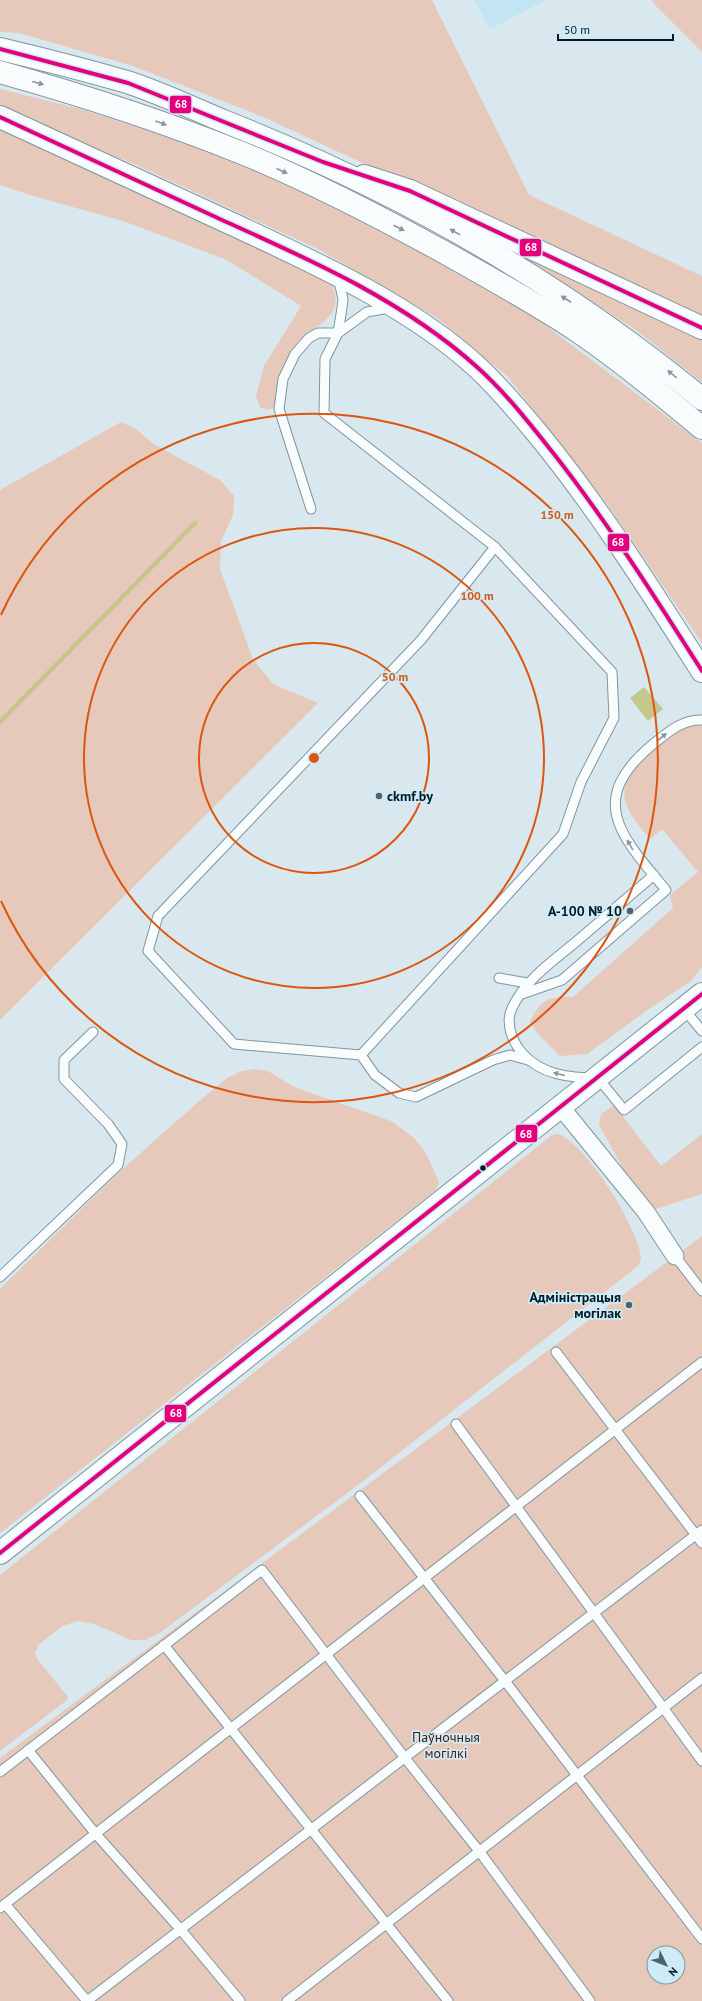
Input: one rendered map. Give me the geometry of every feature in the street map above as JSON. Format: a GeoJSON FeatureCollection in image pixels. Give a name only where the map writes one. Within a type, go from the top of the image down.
{"type":"FeatureCollection","features":[{"type":"Feature","properties":{"kind":"main road"},"geometry":{"type":"LineString","coordinates":[[0,48],[128,83],[323,162],[410,191],[702,328]]}},
{"type":"Feature","properties":{"kind":"main road"},"geometry":{"type":"LineString","coordinates":[[0,72],[141,115],[242,153],[330,192],[405,231],[491,279],[576,330],[646,382],[702,428]]}},
{"type":"Feature","properties":{"kind":"main road"},"geometry":{"type":"LineString","coordinates":[[0,117],[288,250],[395,307],[442,337],[476,366],[506,396],[572,476],[622,546],[702,671]]}},
{"type":"Feature","properties":{"kind":"main road"},"geometry":{"type":"LineString","coordinates":[[323,162],[503,259],[585,311],[641,351],[702,399]]}},
{"type":"Feature","properties":{"kind":"main road"},"geometry":{"type":"LineString","coordinates":[[0,1553],[702,994]]}},
{"type":"Feature","properties":{"kind":"street"},"geometry":{"type":"LineString","coordinates":[[560,1106],[646,1212],[675,1256]]}},
{"type":"Feature","properties":{"kind":"lane"},"geometry":{"type":"LineString","coordinates":[[337,275],[343,299],[338,333],[325,359],[324,412],[495,547],[612,672],[614,718],[581,782],[563,834],[361,1055]]}},
{"type":"Feature","properties":{"kind":"lane"},"geometry":{"type":"LineString","coordinates":[[311,509],[279,409],[283,379],[295,354],[309,338],[318,333],[338,333],[367,312],[395,307]]}},
{"type":"Feature","properties":{"kind":"lane"},"geometry":{"type":"LineString","coordinates":[[361,1055],[234,1044],[148,951],[158,916],[421,640],[495,547]]}},
{"type":"Feature","properties":{"kind":"lane"},"geometry":{"type":"LineString","coordinates":[[522,994],[562,980],[666,890],[634,852],[617,823],[614,807],[616,793],[626,769],[669,730],[691,719],[702,720]]}},
{"type":"Feature","properties":{"kind":"lane"},"geometry":{"type":"LineString","coordinates":[[528,1060],[516,1046],[511,1034],[510,1022],[512,1009],[528,983],[654,876]]}},
{"type":"Feature","properties":{"kind":"lane"},"geometry":{"type":"LineString","coordinates":[[499,978],[528,983]]}},
{"type":"Feature","properties":{"kind":"lane"},"geometry":{"type":"LineString","coordinates":[[684,1008],[702,1031]]}},
{"type":"Feature","properties":{"kind":"lane"},"geometry":{"type":"LineString","coordinates":[[0,1277],[118,1165],[122,1144],[108,1124],[64,1079],[64,1060],[93,1032]]}},
{"type":"Feature","properties":{"kind":"lane"},"geometry":{"type":"LineString","coordinates":[[361,1055],[375,1075],[399,1094],[416,1097],[493,1060],[510,1055],[528,1060],[554,1074],[580,1078],[598,1078],[624,1110],[702,1047]]}},
{"type":"Feature","properties":{"kind":"lane"},"geometry":{"type":"LineString","coordinates":[[675,1256],[702,1291]]}},
{"type":"Feature","properties":{"kind":"lane"},"geometry":{"type":"LineString","coordinates":[[556,1352],[614,1430],[699,1532],[702,1543]]}},
{"type":"Feature","properties":{"kind":"lane"},"geometry":{"type":"LineString","coordinates":[[699,1532],[87,2001],[3,1906],[229,1728],[702,1362]]}},
{"type":"Feature","properties":{"kind":"lane"},"geometry":{"type":"LineString","coordinates":[[456,1424],[517,1505],[702,1761]]}},
{"type":"Feature","properties":{"kind":"lane"},"geometry":{"type":"LineString","coordinates":[[360,1496],[505,1681],[702,1939]]}},
{"type":"Feature","properties":{"kind":"lane"},"geometry":{"type":"LineString","coordinates":[[0,1772],[262,1570],[405,1758],[479,1851],[590,2001]]}},
{"type":"Feature","properties":{"kind":"lane"},"geometry":{"type":"LineString","coordinates":[[164,1645],[310,1830],[387,1923],[448,2001]]}},
{"type":"Feature","properties":{"kind":"lane"},"geometry":{"type":"LineString","coordinates":[[287,2001],[702,1678]]}},
{"type":"Feature","properties":{"kind":"lane"},"geometry":{"type":"LineString","coordinates":[[28,1750],[95,1834],[181,1930],[240,2001]]}},
{"type":"Feature","properties":{"kind":"shaded area"},"geometry":{"type":"Polygon","coordinates":[[[474,0],[546,0],[490,29],[474,0]]]}},
{"type":"Feature","properties":{"kind":"shaded area"},"geometry":{"type":"Polygon","coordinates":[[[644,687],[663,709],[648,721],[630,698],[644,687]]]}},
{"type":"Feature","properties":{"kind":"green space"},"geometry":{"type":"Polygon","coordinates":[[[0,0],[432,0],[529,195],[702,276],[702,320],[261,116],[133,66],[19,33],[0,32],[0,0]]]}},
{"type":"Feature","properties":{"kind":"green space"},"geometry":{"type":"Polygon","coordinates":[[[652,0],[702,0],[702,52],[656,6],[652,0]]]}},
{"type":"Feature","properties":{"kind":"green space"},"geometry":{"type":"Polygon","coordinates":[[[0,89],[80,109],[224,154],[386,230],[513,301],[702,443],[702,643],[605,501],[508,377],[437,318],[320,250],[132,163],[65,137],[0,106],[0,89]]]}},
{"type":"Feature","properties":{"kind":"green space"},"geometry":{"type":"Polygon","coordinates":[[[0,129],[161,198],[331,283],[335,296],[335,307],[330,315],[306,335],[291,352],[284,372],[276,406],[268,410],[260,407],[256,396],[264,366],[301,306],[227,260],[123,221],[33,196],[0,185],[0,129]]]}},
{"type":"Feature","properties":{"kind":"green space"},"geometry":{"type":"Polygon","coordinates":[[[512,250],[702,338],[702,382],[636,330],[512,250]]]}},
{"type":"Feature","properties":{"kind":"green space"},"geometry":{"type":"Polygon","coordinates":[[[121,422],[136,429],[155,445],[220,480],[234,496],[233,515],[221,542],[220,569],[253,659],[273,684],[318,703],[0,1020],[0,490],[121,422]]]}},
{"type":"Feature","properties":{"kind":"green space"},"geometry":{"type":"Polygon","coordinates":[[[689,723],[702,726],[702,967],[691,981],[653,1006],[587,1054],[560,1056],[539,1035],[530,1022],[538,1009],[542,1004],[551,999],[558,997],[573,997],[673,908],[670,895],[698,872],[662,829],[650,839],[632,816],[625,800],[625,788],[629,776],[636,765],[668,737],[689,723]]]}},
{"type":"Feature","properties":{"kind":"green space"},"geometry":{"type":"Polygon","coordinates":[[[255,1069],[268,1071],[294,1087],[391,1121],[414,1138],[426,1153],[439,1182],[436,1190],[0,1533],[0,1289],[117,1174],[197,1103],[227,1078],[242,1071],[255,1069]]]}},
{"type":"Feature","properties":{"kind":"green space"},"geometry":{"type":"Polygon","coordinates":[[[614,1105],[661,1166],[702,1134],[702,1194],[656,1209],[624,1170],[599,1125],[601,1114],[614,1105]]]}},
{"type":"Feature","properties":{"kind":"green space"},"geometry":{"type":"Polygon","coordinates":[[[557,1134],[568,1140],[581,1152],[595,1168],[609,1188],[621,1208],[638,1245],[641,1258],[638,1266],[358,1485],[161,1632],[145,1640],[131,1640],[94,1624],[77,1621],[63,1626],[39,1644],[35,1653],[38,1660],[68,1697],[67,1700],[0,1751],[0,1575],[552,1135],[557,1134]]]}},
{"type":"Feature","properties":{"kind":"green space","name":"Паўночныя могілкі"},"geometry":{"type":"Polygon","coordinates":[[[702,1236],[702,2001],[0,2001],[0,1758],[702,1236]]]}},
{"type":"Feature","properties":{"kind":"waterway"},"geometry":{"type":"LineString","coordinates":[[0,722],[195,523]]}},
{"type":"Feature","properties":{"kind":"transit line","name":"68"},"geometry":{"type":"LineString","coordinates":[[0,49],[128,83],[323,162],[410,191],[702,328]]}},
{"type":"Feature","properties":{"kind":"transit line","name":"68"},"geometry":{"type":"LineString","coordinates":[[0,117],[323,267],[388,302],[449,343],[498,387],[554,454],[612,533],[702,671]]}},
{"type":"Feature","properties":{"kind":"transit line","name":"68"},"geometry":{"type":"LineString","coordinates":[[0,1553],[702,994]]}},
{"type":"Feature","properties":{"kind":"place","name":"ckmf.by"},"geometry":{"type":"Point","coordinates":[379,796]}},
{"type":"Feature","properties":{"kind":"place","name":"А-100 № 10"},"geometry":{"type":"Point","coordinates":[630,911]}},
{"type":"Feature","properties":{"kind":"place","name":"Адміністрацыя могілак"},"geometry":{"type":"Point","coordinates":[629,1305]}}]}
